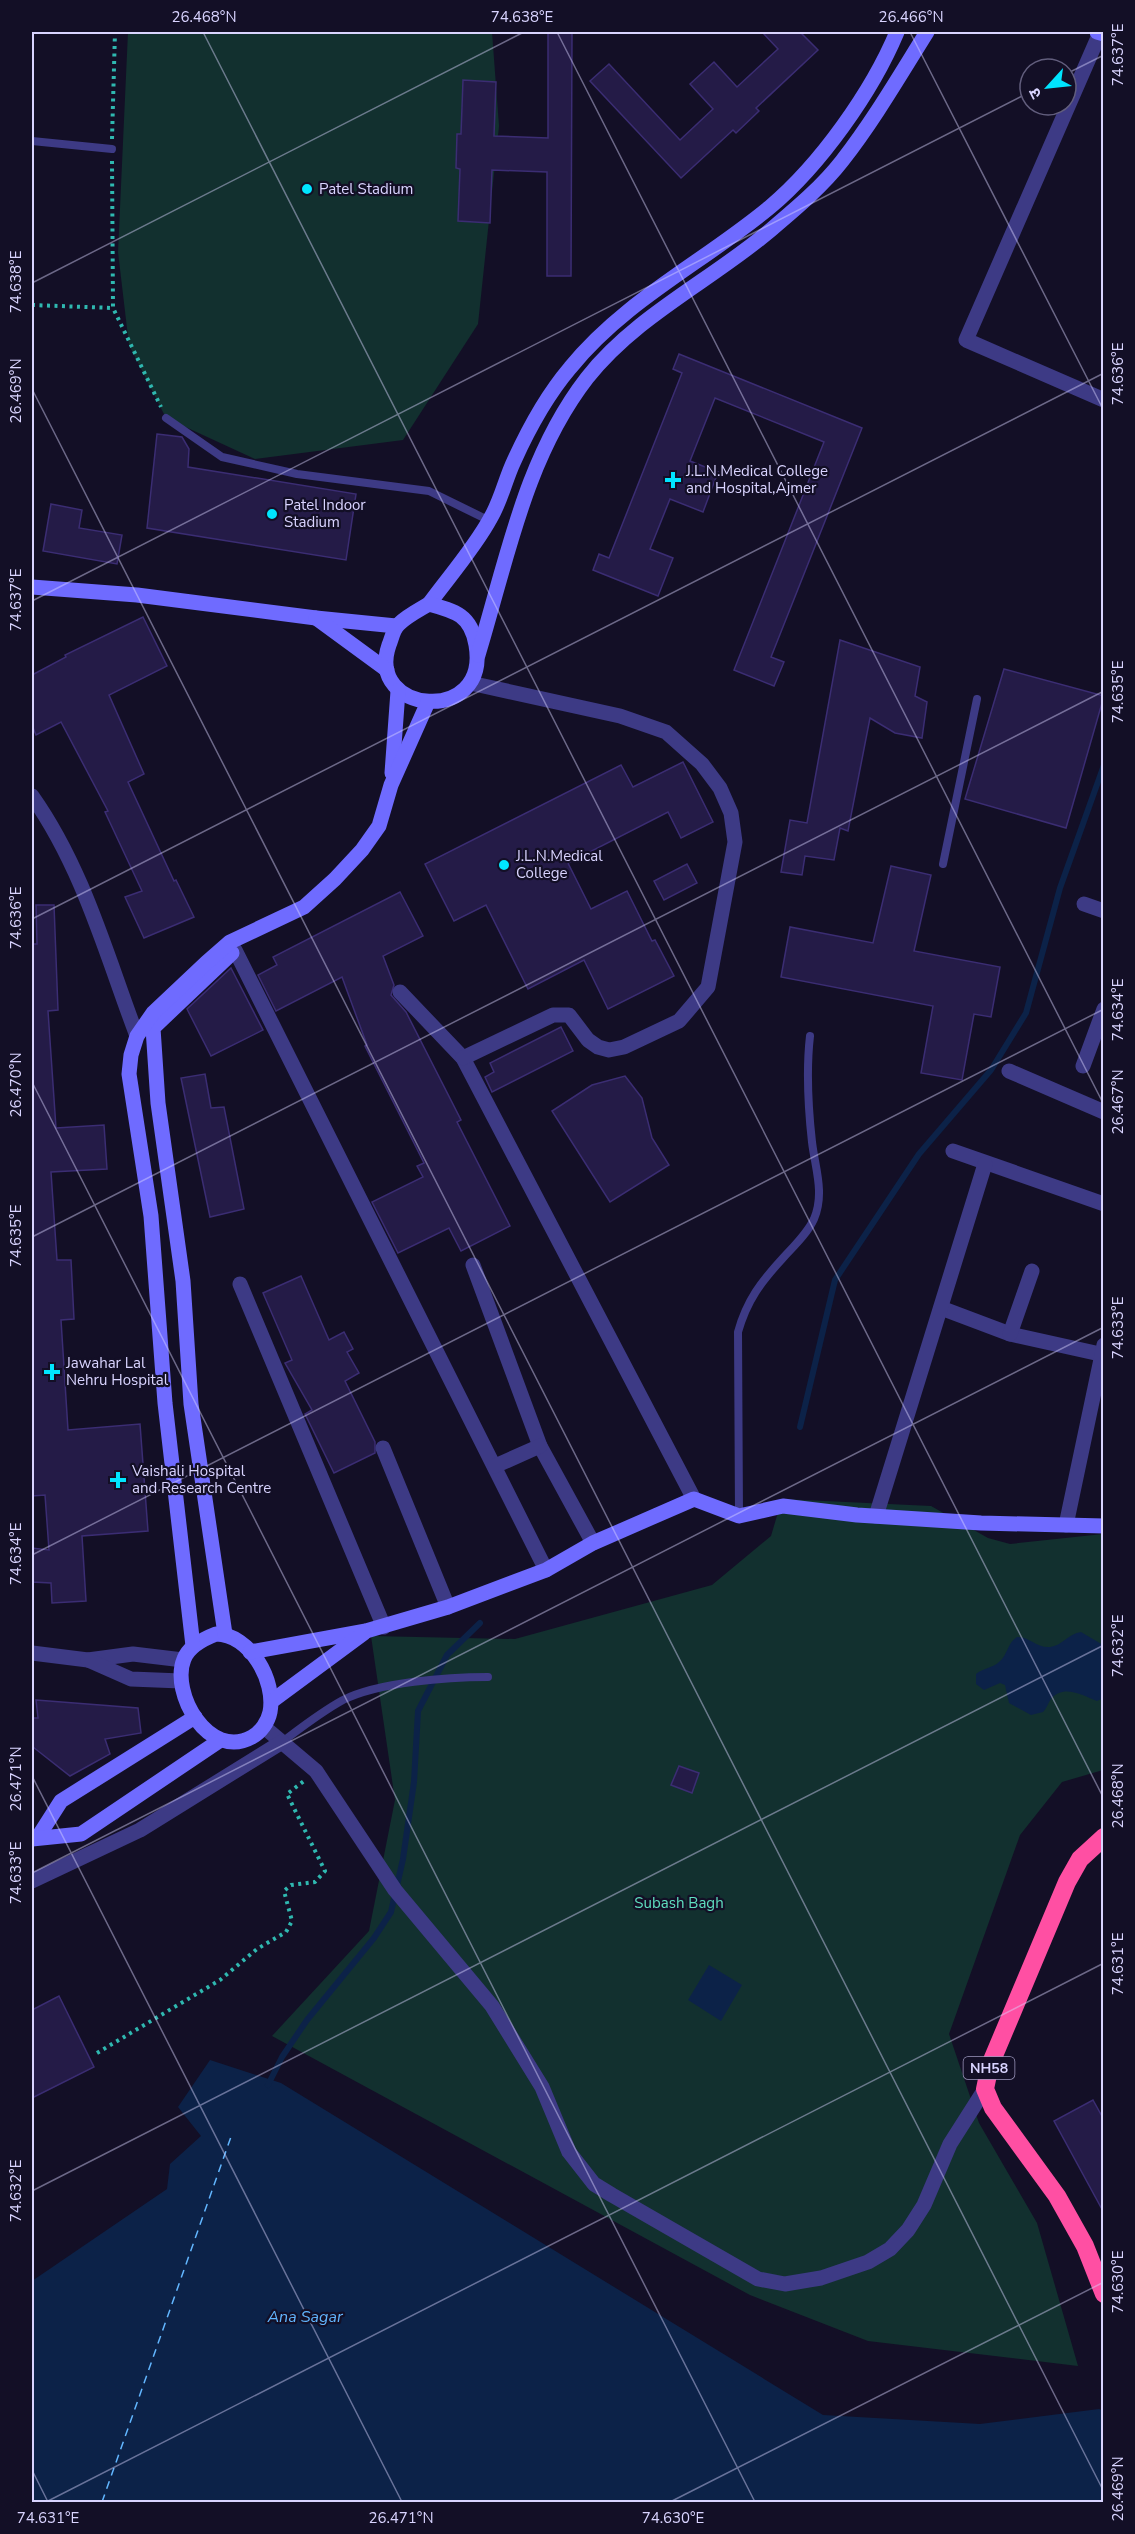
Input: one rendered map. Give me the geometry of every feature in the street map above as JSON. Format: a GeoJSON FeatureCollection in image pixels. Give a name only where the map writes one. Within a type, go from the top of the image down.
{"type":"FeatureCollection","features":[{"type":"Feature","properties":{"kind":"highway","name":"NH58"},"geometry":{"type":"LineString","coordinates":[[1104,1837],[1080,1859],[1067,1882],[990,2065],[985,2089],[993,2108],[1057,2196],[1085,2246],[1104,2294]]}},
{"type":"Feature","properties":{"kind":"street"},"geometry":{"type":"LineString","coordinates":[[387,670],[387,652],[396,626],[429,604],[490,521],[513,463],[532,426],[568,369],[603,330],[771,206],[805,174],[848,118],[897,32]]}},
{"type":"Feature","properties":{"kind":"street"},"geometry":{"type":"LineString","coordinates":[[478,655],[501,581],[516,518],[539,461],[558,424],[587,379],[609,353],[652,317],[724,266],[803,202],[841,162],[927,32]]}},
{"type":"Feature","properties":{"kind":"street"},"geometry":{"type":"LineString","coordinates":[[1100,33],[966,340],[1104,400]]}},
{"type":"Feature","properties":{"kind":"street"},"geometry":{"type":"LineString","coordinates":[[32,587],[137,595],[396,626]]}},
{"type":"Feature","properties":{"kind":"street"},"geometry":{"type":"LineString","coordinates":[[398,691],[415,700],[428,702],[459,695],[477,673],[478,655],[475,637],[465,618],[450,610],[429,604]]}},
{"type":"Feature","properties":{"kind":"street"},"geometry":{"type":"LineString","coordinates":[[316,618],[387,670],[398,691],[391,785]]}},
{"type":"Feature","properties":{"kind":"street"},"geometry":{"type":"LineString","coordinates":[[463,1058],[553,1015],[569,1016],[588,1040],[598,1047],[609,1050],[624,1047],[679,1021],[708,987],[735,842],[731,813],[720,788],[702,765],[666,732],[620,716],[470,683]]}},
{"type":"Feature","properties":{"kind":"street"},"geometry":{"type":"LineString","coordinates":[[193,1646],[165,1403],[152,1216],[129,1074],[130,1055],[137,1036],[153,1013],[230,942],[254,933],[304,907],[335,879],[379,826],[391,785],[428,702]]}},
{"type":"Feature","properties":{"kind":"street"},"geometry":{"type":"LineString","coordinates":[[32,796],[64,847],[92,911],[137,1036]]}},
{"type":"Feature","properties":{"kind":"street"},"geometry":{"type":"LineString","coordinates":[[1084,904],[1104,911]]}},
{"type":"Feature","properties":{"kind":"street"},"geometry":{"type":"LineString","coordinates":[[225,1634],[191,1404],[183,1281],[158,1103],[153,1028],[254,933]]}},
{"type":"Feature","properties":{"kind":"street"},"geometry":{"type":"LineString","coordinates":[[206,963],[235,950]]}},
{"type":"Feature","properties":{"kind":"street"},"geometry":{"type":"LineString","coordinates":[[235,950],[546,1570]]}},
{"type":"Feature","properties":{"kind":"street"},"geometry":{"type":"LineString","coordinates":[[400,992],[463,1058],[694,1499],[739,1516],[783,1506],[876,1516],[981,1523],[1104,1526]]}},
{"type":"Feature","properties":{"kind":"street"},"geometry":{"type":"LineString","coordinates":[[1083,1066],[1104,1009]]}},
{"type":"Feature","properties":{"kind":"street"},"geometry":{"type":"LineString","coordinates":[[1009,1071],[1104,1112]]}},
{"type":"Feature","properties":{"kind":"street"},"geometry":{"type":"LineString","coordinates":[[953,1151],[1104,1204]]}},
{"type":"Feature","properties":{"kind":"street"},"geometry":{"type":"LineString","coordinates":[[876,1516],[985,1164]]}},
{"type":"Feature","properties":{"kind":"street"},"geometry":{"type":"LineString","coordinates":[[152,1216],[175,1213]]}},
{"type":"Feature","properties":{"kind":"street"},"geometry":{"type":"LineString","coordinates":[[473,1265],[540,1446],[593,1544]]}},
{"type":"Feature","properties":{"kind":"street"},"geometry":{"type":"LineString","coordinates":[[1010,1334],[1032,1270]]}},
{"type":"Feature","properties":{"kind":"street"},"geometry":{"type":"LineString","coordinates":[[240,1284],[384,1628]]}},
{"type":"Feature","properties":{"kind":"street"},"geometry":{"type":"LineString","coordinates":[[941,1308],[1010,1334],[1102,1349],[1066,1525]]}},
{"type":"Feature","properties":{"kind":"street"},"geometry":{"type":"LineString","coordinates":[[165,1403],[191,1404]]}},
{"type":"Feature","properties":{"kind":"street"},"geometry":{"type":"LineString","coordinates":[[495,1466],[540,1446]]}},
{"type":"Feature","properties":{"kind":"street"},"geometry":{"type":"LineString","coordinates":[[383,1448],[448,1607]]}},
{"type":"Feature","properties":{"kind":"street"},"geometry":{"type":"LineString","coordinates":[[250,1652],[384,1628],[448,1607],[546,1570],[593,1544],[694,1499]]}},
{"type":"Feature","properties":{"kind":"street"},"geometry":{"type":"LineString","coordinates":[[272,1701],[366,1631]]}},
{"type":"Feature","properties":{"kind":"street"},"geometry":{"type":"LineString","coordinates":[[35,1838],[81,1834],[219,1741],[243,1741],[264,1727],[269,1717],[272,1701],[268,1683],[250,1652],[238,1640],[225,1634],[204,1638],[193,1646],[183,1660],[182,1681],[195,1717],[206,1732],[219,1741]]}},
{"type":"Feature","properties":{"kind":"street"},"geometry":{"type":"LineString","coordinates":[[32,1653],[88,1660],[133,1654],[183,1660]]}},
{"type":"Feature","properties":{"kind":"street"},"geometry":{"type":"LineString","coordinates":[[88,1660],[131,1679],[182,1681]]}},
{"type":"Feature","properties":{"kind":"street"},"geometry":{"type":"LineString","coordinates":[[35,1838],[61,1801],[195,1717]]}},
{"type":"Feature","properties":{"kind":"street"},"geometry":{"type":"LineString","coordinates":[[264,1727],[316,1771],[395,1890],[492,2006],[542,2086],[569,2152],[594,2184],[758,2279],[785,2284],[820,2278],[868,2262],[890,2249],[908,2230],[924,2205],[950,2144],[985,2089]]}},
{"type":"Feature","properties":{"kind":"street"},"geometry":{"type":"LineString","coordinates":[[32,1881],[140,1830],[282,1742]]}},
{"type":"Feature","properties":{"kind":"lane"},"geometry":{"type":"LineString","coordinates":[[32,141],[112,149]]}},
{"type":"Feature","properties":{"kind":"lane"},"geometry":{"type":"LineString","coordinates":[[166,418],[222,457],[297,474],[429,491],[490,521]]}},
{"type":"Feature","properties":{"kind":"lane"},"geometry":{"type":"LineString","coordinates":[[943,864],[977,699]]}},
{"type":"Feature","properties":{"kind":"lane"},"geometry":{"type":"LineString","coordinates":[[739,1516],[738,1332],[744,1309],[754,1293],[803,1237],[814,1219],[819,1204],[820,1185],[812,1143],[806,1072],[810,1036]]}},
{"type":"Feature","properties":{"kind":"lane"},"geometry":{"type":"LineString","coordinates":[[282,1742],[345,1699],[411,1683],[455,1677],[488,1677]]}},
{"type":"Feature","properties":{"kind":"path"},"geometry":{"type":"LineString","coordinates":[[116,32],[112,149],[113,308],[166,418]]}},
{"type":"Feature","properties":{"kind":"path"},"geometry":{"type":"LineString","coordinates":[[32,305],[113,308]]}},
{"type":"Feature","properties":{"kind":"path"},"geometry":{"type":"LineString","coordinates":[[97,2053],[220,1980],[257,1949],[277,1938],[290,1927],[292,1921],[284,1891],[291,1886],[315,1882],[325,1871],[287,1794],[316,1771]]}},
{"type":"Feature","properties":{"kind":"green space","name":"Patel Stadium"},"geometry":{"type":"Polygon","coordinates":[[[128,32],[492,32],[499,126],[478,324],[403,440],[255,459],[166,418],[129,345],[118,252],[128,32]]]}},
{"type":"Feature","properties":{"kind":"green space","name":"Subash Bagh"},"geometry":{"type":"Polygon","coordinates":[[[782,1499],[931,1506],[988,1538],[1010,1544],[1103,1534],[1103,1770],[1062,1782],[1020,1835],[949,2034],[979,2123],[1037,2223],[1078,2366],[868,2341],[750,2295],[272,2036],[369,1931],[395,1800],[371,1636],[515,1639],[712,1585],[771,1536],[782,1499]]]}},
{"type":"Feature","properties":{"kind":"water"},"geometry":{"type":"Polygon","coordinates":[[[1081,1632],[1103,1645],[1103,1698],[1097,1701],[1073,1692],[1061,1692],[1051,1699],[1043,1712],[1031,1715],[1009,1703],[1005,1685],[1000,1683],[984,1690],[976,1684],[976,1674],[999,1662],[1011,1642],[1017,1637],[1050,1647],[1081,1632]]]}},
{"type":"Feature","properties":{"kind":"water"},"geometry":{"type":"Polygon","coordinates":[[[709,1965],[742,1985],[721,2021],[688,2000],[709,1965]]]}},
{"type":"Feature","properties":{"kind":"water","name":"Ana Sagar"},"geometry":{"type":"Polygon","coordinates":[[[210,2060],[281,2083],[823,2415],[980,2424],[1099,2409],[1104,2411],[1103,2502],[32,2502],[32,2281],[167,2189],[170,2164],[201,2136],[178,2107],[210,2060]]]}},
{"type":"Feature","properties":{"kind":"building"},"geometry":{"type":"Polygon","coordinates":[[[548,32],[572,32],[571,276],[547,276],[547,172],[492,170],[490,223],[458,221],[460,169],[456,168],[457,134],[461,134],[463,80],[496,82],[494,136],[548,138],[548,32]]]}},
{"type":"Feature","properties":{"kind":"building"},"geometry":{"type":"Polygon","coordinates":[[[762,32],[800,32],[818,50],[756,108],[759,111],[736,133],[733,130],[681,178],[590,81],[609,64],[680,140],[713,109],[690,84],[714,62],[737,87],[778,49],[762,32]]]}},
{"type":"Feature","properties":{"kind":"building"},"geometry":{"type":"Polygon","coordinates":[[[679,354],[862,428],[771,657],[784,662],[774,686],[734,670],[824,442],[715,398],[690,461],[718,472],[703,512],[670,499],[650,549],[673,558],[658,596],[593,570],[599,554],[609,558],[682,373],[673,369],[679,354]]]}},
{"type":"Feature","properties":{"kind":"building","name":"Patel Indoor Stadium"},"geometry":{"type":"Polygon","coordinates":[[[157,434],[182,437],[189,449],[188,467],[356,494],[346,560],[147,528],[157,434]]]}},
{"type":"Feature","properties":{"kind":"building"},"geometry":{"type":"Polygon","coordinates":[[[51,504],[82,510],[79,528],[122,535],[117,564],[43,551],[51,504]]]}},
{"type":"Feature","properties":{"kind":"building"},"geometry":{"type":"Polygon","coordinates":[[[143,617],[167,666],[109,695],[144,774],[128,782],[174,881],[176,880],[194,917],[144,938],[125,897],[142,891],[105,812],[108,811],[61,722],[36,735],[32,725],[32,675],[66,657],[65,655],[143,617]]]}},
{"type":"Feature","properties":{"kind":"building"},"geometry":{"type":"Polygon","coordinates":[[[840,640],[920,667],[915,696],[927,702],[922,738],[895,733],[870,718],[848,831],[840,828],[834,860],[805,856],[802,875],[781,872],[790,820],[807,823],[840,640]]]}},
{"type":"Feature","properties":{"kind":"building"},"geometry":{"type":"Polygon","coordinates":[[[1004,669],[1104,696],[1066,828],[965,799],[1004,669]]]}},
{"type":"Feature","properties":{"kind":"building"},"geometry":{"type":"Polygon","coordinates":[[[683,762],[713,822],[681,838],[668,812],[568,863],[591,909],[627,891],[652,941],[655,940],[674,976],[608,1009],[584,960],[528,989],[486,905],[454,921],[425,864],[621,765],[633,787],[683,762]]]}},
{"type":"Feature","properties":{"kind":"building"},"geometry":{"type":"Polygon","coordinates":[[[687,864],[697,883],[664,900],[654,881],[687,864]]]}},
{"type":"Feature","properties":{"kind":"building"},"geometry":{"type":"Polygon","coordinates":[[[891,866],[931,875],[914,951],[1000,967],[991,1017],[974,1014],[962,1080],[921,1073],[933,1006],[781,977],[790,927],[873,943],[891,866]]]}},
{"type":"Feature","properties":{"kind":"building"},"geometry":{"type":"Polygon","coordinates":[[[400,892],[423,936],[383,956],[394,985],[391,995],[406,1012],[461,1120],[457,1122],[510,1226],[461,1251],[449,1228],[398,1253],[372,1202],[423,1177],[417,1166],[424,1163],[365,1046],[367,1045],[342,977],[276,1011],[258,975],[277,965],[273,957],[400,892]]]}},
{"type":"Feature","properties":{"kind":"building","name":"Jawahar Lal Nehru Hospital"},"geometry":{"type":"Polygon","coordinates":[[[36,905],[54,905],[58,1010],[48,1011],[56,1128],[104,1125],[107,1169],[51,1172],[57,1260],[71,1260],[74,1319],[61,1320],[68,1430],[140,1424],[148,1531],[82,1536],[86,1601],[52,1603],[51,1583],[32,1582],[32,1548],[49,1550],[45,1495],[32,1496],[32,944],[37,944],[36,905]]]}},
{"type":"Feature","properties":{"kind":"building"},"geometry":{"type":"Polygon","coordinates":[[[231,968],[263,1030],[211,1056],[187,1009],[231,968]]]}},
{"type":"Feature","properties":{"kind":"building"},"geometry":{"type":"Polygon","coordinates":[[[561,1027],[573,1051],[492,1092],[485,1077],[494,1072],[490,1063],[561,1027]]]}},
{"type":"Feature","properties":{"kind":"building"},"geometry":{"type":"Polygon","coordinates":[[[205,1074],[211,1108],[224,1107],[244,1209],[210,1217],[181,1078],[205,1074]]]}},
{"type":"Feature","properties":{"kind":"building"},"geometry":{"type":"Polygon","coordinates":[[[625,1076],[642,1098],[652,1138],[669,1165],[610,1202],[552,1111],[592,1085],[625,1076]]]}},
{"type":"Feature","properties":{"kind":"building"},"geometry":{"type":"Polygon","coordinates":[[[301,1276],[329,1340],[344,1332],[353,1349],[347,1352],[359,1373],[345,1381],[375,1442],[375,1453],[334,1473],[305,1414],[312,1410],[285,1363],[292,1360],[263,1293],[301,1276]]]}},
{"type":"Feature","properties":{"kind":"building"},"geometry":{"type":"Polygon","coordinates":[[[36,1700],[138,1708],[141,1733],[105,1739],[110,1754],[70,1776],[33,1747],[32,1718],[38,1718],[36,1700]]]}},
{"type":"Feature","properties":{"kind":"building"},"geometry":{"type":"Polygon","coordinates":[[[679,1766],[699,1773],[692,1793],[671,1785],[679,1766]]]}},
{"type":"Feature","properties":{"kind":"building"},"geometry":{"type":"Polygon","coordinates":[[[59,1996],[94,2067],[32,2098],[32,2010],[59,1996]]]}},
{"type":"Feature","properties":{"kind":"building"},"geometry":{"type":"Polygon","coordinates":[[[1093,2100],[1104,2120],[1104,2213],[1054,2121],[1093,2100]]]}},
{"type":"Feature","properties":{"kind":"waterway"},"geometry":{"type":"LineString","coordinates":[[800,1427],[835,1280],[919,1154],[991,1070],[1026,1013],[1060,888],[1104,765]]}},
{"type":"Feature","properties":{"kind":"waterway"},"geometry":{"type":"LineString","coordinates":[[268,2085],[282,2057],[307,2020],[374,1938],[391,1912],[403,1859],[414,1782],[418,1711],[447,1655],[480,1623]]}},
{"type":"Feature","properties":{"kind":"ferry route"},"geometry":{"type":"LineString","coordinates":[[102,2502],[232,2134]]}},
{"type":"Feature","properties":{"kind":"place","name":"Patel Stadium"},"geometry":{"type":"Point","coordinates":[307,189]}},
{"type":"Feature","properties":{"kind":"place","name":"J.L.N.Medical College and Hospital,Ajmer"},"geometry":{"type":"Point","coordinates":[673,480]}},
{"type":"Feature","properties":{"kind":"place","name":"Patel Indoor Stadium"},"geometry":{"type":"Point","coordinates":[272,514]}},
{"type":"Feature","properties":{"kind":"place","name":"J.L.N.Medical College"},"geometry":{"type":"Point","coordinates":[504,865]}},
{"type":"Feature","properties":{"kind":"place","name":"Jawahar Lal Nehru Hospital"},"geometry":{"type":"Point","coordinates":[52,1372]}},
{"type":"Feature","properties":{"kind":"place","name":"Vaishali Hospital and Research Centre"},"geometry":{"type":"Point","coordinates":[118,1480]}}]}
